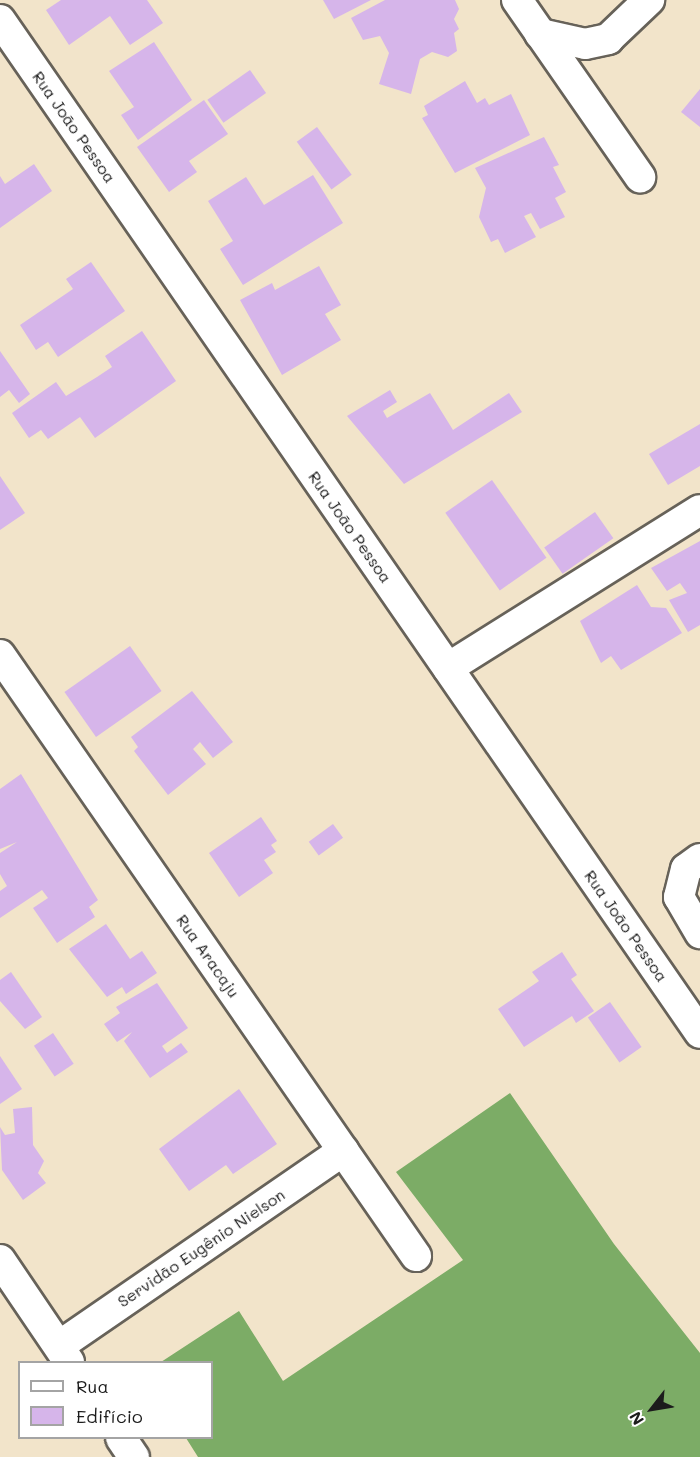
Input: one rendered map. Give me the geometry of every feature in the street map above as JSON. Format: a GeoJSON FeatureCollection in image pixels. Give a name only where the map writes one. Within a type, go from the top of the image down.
{"type":"FeatureCollection","features":[{"type":"Feature","properties":{"kind":"street"},"geometry":{"type":"LineString","coordinates":[[517,0],[640,177]]}},
{"type":"Feature","properties":{"kind":"street"},"geometry":{"type":"LineString","coordinates":[[540,34],[585,44],[608,39],[649,0]]}},
{"type":"Feature","properties":{"kind":"street","name":"Rua João Pessoa"},"geometry":{"type":"LineString","coordinates":[[0,20],[700,1033]]}},
{"type":"Feature","properties":{"kind":"street"},"geometry":{"type":"LineString","coordinates":[[448,669],[700,510]]}},
{"type":"Feature","properties":{"kind":"street","name":"Rua Aracaju"},"geometry":{"type":"LineString","coordinates":[[0,655],[416,1256]]}},
{"type":"Feature","properties":{"kind":"street"},"geometry":{"type":"LineString","coordinates":[[700,859],[686,868],[679,897],[700,933]]}},
{"type":"Feature","properties":{"kind":"street","name":"Servidão Eugênio Nielson"},"geometry":{"type":"LineString","coordinates":[[64,1354],[343,1151]]}},
{"type":"Feature","properties":{"kind":"street"},"geometry":{"type":"LineString","coordinates":[[0,1260],[64,1354]]}},
{"type":"Feature","properties":{"kind":"street"},"geometry":{"type":"LineString","coordinates":[[122,1439],[134,1457]]}},
{"type":"Feature","properties":{"kind":"green space"},"geometry":{"type":"Polygon","coordinates":[[[510,1093],[614,1244],[700,1353],[700,1457],[198,1457],[187,1439],[213,1439],[213,1361],[163,1361],[239,1311],[283,1381],[463,1260],[396,1172],[510,1093]]]}},
{"type":"Feature","properties":{"kind":"building"},"geometry":{"type":"Polygon","coordinates":[[[61,0],[147,0],[163,23],[130,45],[110,16],[69,45],[46,10],[61,0]]]}},
{"type":"Feature","properties":{"kind":"building"},"geometry":{"type":"Polygon","coordinates":[[[323,0],[371,0],[334,19],[323,0]]]}},
{"type":"Feature","properties":{"kind":"building"},"geometry":{"type":"Polygon","coordinates":[[[385,0],[455,0],[459,9],[454,19],[459,29],[454,33],[457,51],[448,57],[432,52],[420,59],[411,94],[379,84],[389,53],[380,36],[363,40],[351,18],[385,0]]]}},
{"type":"Feature","properties":{"kind":"building"},"geometry":{"type":"Polygon","coordinates":[[[154,42],[192,100],[138,140],[121,115],[134,107],[109,71],[154,42]]]}},
{"type":"Feature","properties":{"kind":"building"},"geometry":{"type":"Polygon","coordinates":[[[250,70],[266,93],[223,123],[207,100],[250,70]]]}},
{"type":"Feature","properties":{"kind":"building"},"geometry":{"type":"Polygon","coordinates":[[[465,81],[477,103],[485,98],[489,105],[511,94],[530,135],[455,173],[422,118],[428,115],[424,106],[465,81]]]}},
{"type":"Feature","properties":{"kind":"building"},"geometry":{"type":"Polygon","coordinates":[[[700,89],[700,127],[681,112],[700,89]]]}},
{"type":"Feature","properties":{"kind":"building"},"geometry":{"type":"Polygon","coordinates":[[[204,100],[228,134],[189,161],[197,172],[169,192],[137,147],[204,100]]]}},
{"type":"Feature","properties":{"kind":"building"},"geometry":{"type":"Polygon","coordinates":[[[317,127],[352,175],[331,189],[297,142],[317,127]]]}},
{"type":"Feature","properties":{"kind":"building"},"geometry":{"type":"Polygon","coordinates":[[[544,137],[559,165],[553,167],[566,192],[555,198],[565,217],[540,229],[531,213],[524,216],[536,237],[505,253],[498,239],[491,242],[479,217],[486,188],[475,168],[544,137]]]}},
{"type":"Feature","properties":{"kind":"building"},"geometry":{"type":"Polygon","coordinates":[[[34,164],[52,191],[0,228],[0,176],[5,184],[34,164]]]}},
{"type":"Feature","properties":{"kind":"building"},"geometry":{"type":"Polygon","coordinates":[[[313,175],[343,223],[243,285],[220,249],[233,241],[208,201],[246,177],[264,205],[313,175]]]}},
{"type":"Feature","properties":{"kind":"building"},"geometry":{"type":"Polygon","coordinates":[[[91,262],[125,311],[58,357],[48,342],[36,350],[20,325],[73,289],[66,279],[91,262]]]}},
{"type":"Feature","properties":{"kind":"building"},"geometry":{"type":"Polygon","coordinates":[[[319,266],[341,305],[325,314],[341,340],[282,375],[240,300],[272,283],[275,290],[319,266]]]}},
{"type":"Feature","properties":{"kind":"building"},"geometry":{"type":"Polygon","coordinates":[[[142,331],[176,381],[95,438],[80,417],[48,439],[41,430],[29,438],[12,413],[56,382],[66,396],[97,377],[112,367],[105,356],[142,331]]]}},
{"type":"Feature","properties":{"kind":"building"},"geometry":{"type":"Polygon","coordinates":[[[0,351],[30,394],[19,403],[9,390],[0,397],[0,351]]]}},
{"type":"Feature","properties":{"kind":"building"},"geometry":{"type":"Polygon","coordinates":[[[390,390],[397,402],[383,411],[387,418],[430,393],[453,430],[509,393],[522,412],[404,484],[347,416],[390,390]]]}},
{"type":"Feature","properties":{"kind":"building"},"geometry":{"type":"Polygon","coordinates":[[[700,424],[700,466],[668,485],[649,454],[700,424]]]}},
{"type":"Feature","properties":{"kind":"building"},"geometry":{"type":"Polygon","coordinates":[[[0,476],[25,513],[0,530],[0,476]]]}},
{"type":"Feature","properties":{"kind":"building"},"geometry":{"type":"Polygon","coordinates":[[[492,480],[546,558],[500,591],[445,513],[492,480]]]}},
{"type":"Feature","properties":{"kind":"building"},"geometry":{"type":"Polygon","coordinates":[[[595,512],[613,538],[563,574],[544,548],[595,512]]]}},
{"type":"Feature","properties":{"kind":"building"},"geometry":{"type":"Polygon","coordinates":[[[700,541],[700,625],[688,632],[669,600],[687,593],[680,583],[667,591],[651,568],[700,541]]]}},
{"type":"Feature","properties":{"kind":"building"},"geometry":{"type":"Polygon","coordinates":[[[637,585],[651,607],[666,608],[682,633],[621,670],[611,656],[601,663],[580,621],[637,585]]]}},
{"type":"Feature","properties":{"kind":"building"},"geometry":{"type":"Polygon","coordinates":[[[130,646],[162,691],[96,737],[64,692],[130,646]]]}},
{"type":"Feature","properties":{"kind":"building"},"geometry":{"type":"Polygon","coordinates":[[[192,691],[233,742],[213,758],[200,742],[193,749],[206,764],[168,795],[134,751],[138,747],[131,737],[192,691]]]}},
{"type":"Feature","properties":{"kind":"building"},"geometry":{"type":"Polygon","coordinates":[[[21,774],[98,900],[89,907],[95,917],[57,943],[33,908],[48,898],[42,890],[0,918],[0,891],[7,886],[0,874],[0,853],[17,842],[0,849],[0,789],[21,774]]]}},
{"type":"Feature","properties":{"kind":"building"},"geometry":{"type":"Polygon","coordinates":[[[261,817],[277,841],[271,845],[276,852],[264,860],[273,873],[239,897],[209,853],[261,817]]]}},
{"type":"Feature","properties":{"kind":"building"},"geometry":{"type":"Polygon","coordinates":[[[333,824],[343,838],[319,855],[309,842],[333,824]]]}},
{"type":"Feature","properties":{"kind":"building"},"geometry":{"type":"Polygon","coordinates":[[[106,924],[130,959],[142,951],[157,973],[126,994],[122,987],[107,997],[69,949],[106,924]]]}},
{"type":"Feature","properties":{"kind":"building"},"geometry":{"type":"Polygon","coordinates":[[[562,952],[577,975],[571,979],[594,1011],[576,1023],[572,1016],[524,1047],[498,1009],[539,981],[532,972],[562,952]]]}},
{"type":"Feature","properties":{"kind":"building"},"geometry":{"type":"Polygon","coordinates":[[[11,972],[42,1017],[25,1029],[0,1001],[0,980],[11,972]]]}},
{"type":"Feature","properties":{"kind":"building"},"geometry":{"type":"Polygon","coordinates":[[[157,983],[188,1028],[162,1046],[167,1053],[181,1043],[188,1052],[150,1078],[124,1041],[132,1032],[117,1042],[104,1024],[120,1013],[116,1007],[157,983]]]}},
{"type":"Feature","properties":{"kind":"building"},"geometry":{"type":"Polygon","coordinates":[[[610,1002],[642,1047],[619,1063],[588,1017],[610,1002]]]}},
{"type":"Feature","properties":{"kind":"building"},"geometry":{"type":"Polygon","coordinates":[[[53,1033],[74,1064],[55,1077],[34,1046],[53,1033]]]}},
{"type":"Feature","properties":{"kind":"building"},"geometry":{"type":"Polygon","coordinates":[[[0,1056],[22,1089],[0,1104],[0,1056]]]}},
{"type":"Feature","properties":{"kind":"building"},"geometry":{"type":"Polygon","coordinates":[[[239,1089],[277,1144],[233,1174],[226,1165],[189,1191],[159,1149],[239,1089]]]}},
{"type":"Feature","properties":{"kind":"building"},"geometry":{"type":"Polygon","coordinates":[[[32,1107],[33,1145],[44,1161],[38,1173],[46,1183],[23,1200],[2,1170],[0,1127],[5,1135],[15,1133],[13,1109],[32,1107]]]}}]}
